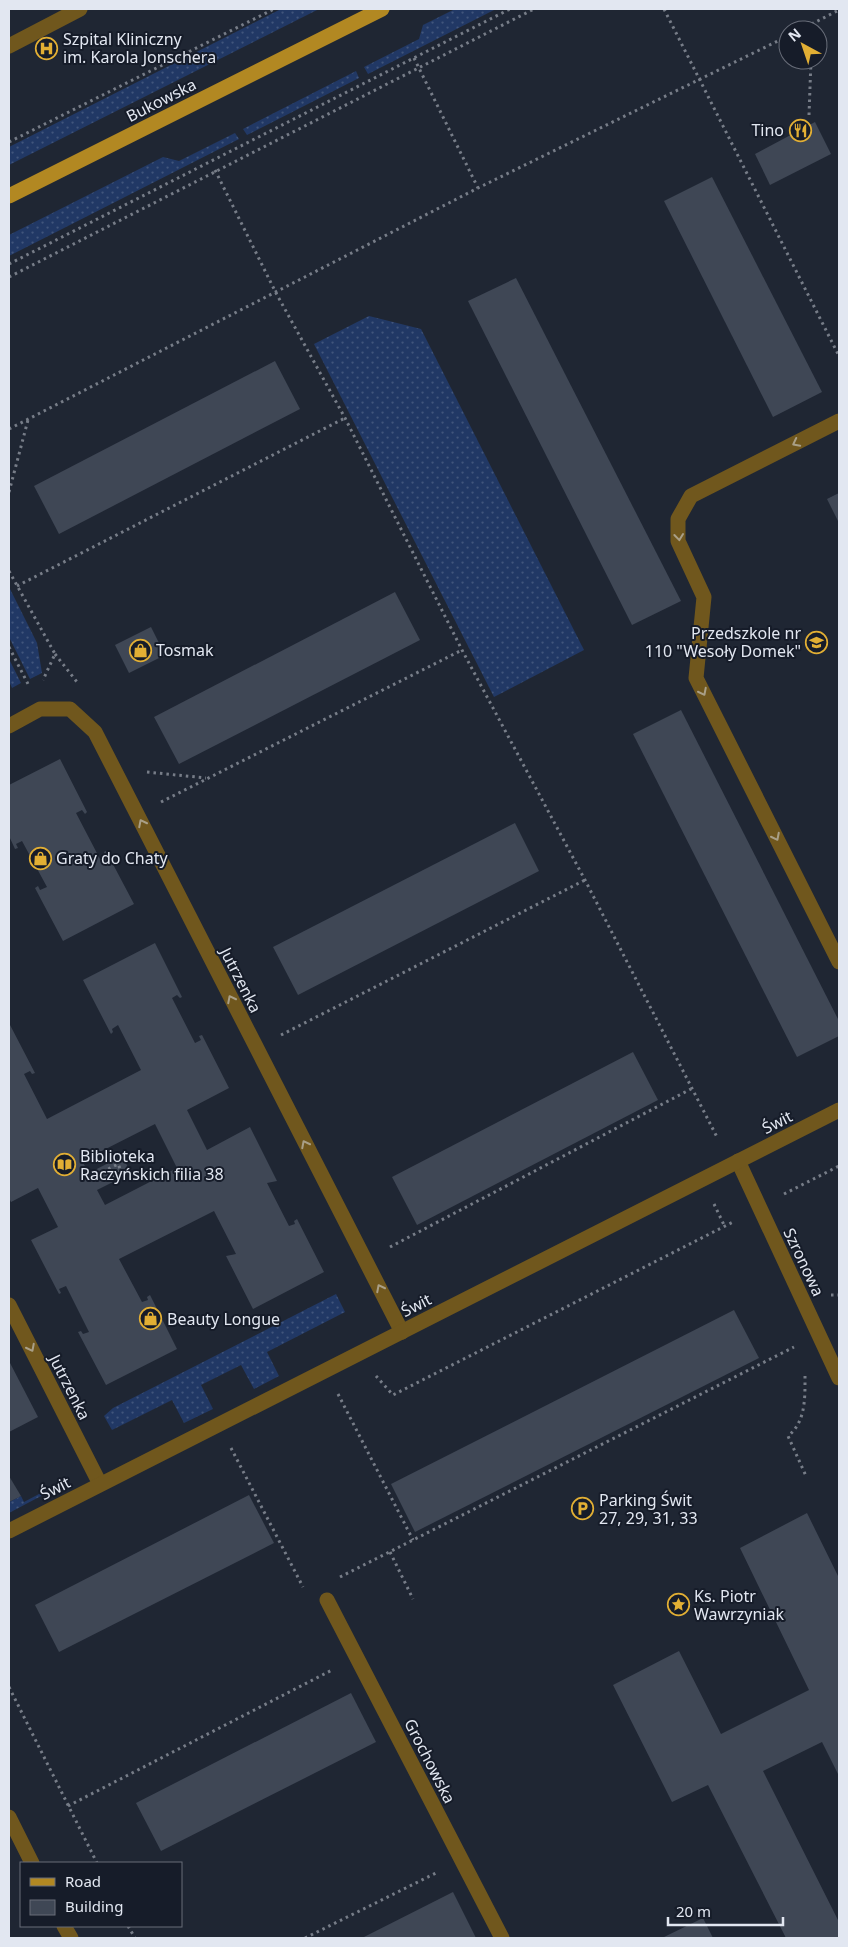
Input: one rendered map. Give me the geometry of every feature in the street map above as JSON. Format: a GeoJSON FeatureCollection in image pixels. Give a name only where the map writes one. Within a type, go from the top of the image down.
{"type":"FeatureCollection","features":[{"type":"Feature","properties":{"kind":"main road","name":"Bukowska"},"geometry":{"type":"LineString","coordinates":[[9,196],[382,9]]}},
{"type":"Feature","properties":{"kind":"street"},"geometry":{"type":"LineString","coordinates":[[9,46],[80,9]]}},
{"type":"Feature","properties":{"kind":"street"},"geometry":{"type":"LineString","coordinates":[[839,420],[691,496],[678,519],[678,541],[704,597],[696,678],[839,962]]}},
{"type":"Feature","properties":{"kind":"street","name":"Jutrzenka"},"geometry":{"type":"LineString","coordinates":[[9,726],[40,709],[70,709],[95,732],[402,1332]]}},
{"type":"Feature","properties":{"kind":"street","name":"Świt"},"geometry":{"type":"LineString","coordinates":[[9,1531],[839,1110]]}},
{"type":"Feature","properties":{"kind":"street","name":"Szronowa"},"geometry":{"type":"LineString","coordinates":[[738,1161],[839,1378]]}},
{"type":"Feature","properties":{"kind":"street","name":"Jutrzenka"},"geometry":{"type":"LineString","coordinates":[[9,1305],[100,1484]]}},
{"type":"Feature","properties":{"kind":"street","name":"Grochowska"},"geometry":{"type":"LineString","coordinates":[[327,1600],[502,1938]]}},
{"type":"Feature","properties":{"kind":"street"},"geometry":{"type":"LineString","coordinates":[[9,1817],[32,1862]]}},
{"type":"Feature","properties":{"kind":"street"},"geometry":{"type":"LineString","coordinates":[[65,1927],[71,1938]]}},
{"type":"Feature","properties":{"kind":"path"},"geometry":{"type":"LineString","coordinates":[[9,142],[274,9]]}},
{"type":"Feature","properties":{"kind":"path"},"geometry":{"type":"LineString","coordinates":[[9,264],[510,9]]}},
{"type":"Feature","properties":{"kind":"path"},"geometry":{"type":"LineString","coordinates":[[9,276],[534,9]]}},
{"type":"Feature","properties":{"kind":"path"},"geometry":{"type":"LineString","coordinates":[[664,9],[839,356]]}},
{"type":"Feature","properties":{"kind":"path"},"geometry":{"type":"LineString","coordinates":[[820,20],[839,10]]}},
{"type":"Feature","properties":{"kind":"path"},"geometry":{"type":"LineString","coordinates":[[9,429],[478,188],[778,41]]}},
{"type":"Feature","properties":{"kind":"path"},"geometry":{"type":"LineString","coordinates":[[414,58],[478,188]]}},
{"type":"Feature","properties":{"kind":"path"},"geometry":{"type":"LineString","coordinates":[[809,115],[811,70]]}},
{"type":"Feature","properties":{"kind":"path"},"geometry":{"type":"LineString","coordinates":[[215,170],[276,293],[345,418],[462,650],[585,880],[722,1146]]}},
{"type":"Feature","properties":{"kind":"path"},"geometry":{"type":"LineString","coordinates":[[17,586],[345,418]]}},
{"type":"Feature","properties":{"kind":"path"},"geometry":{"type":"LineString","coordinates":[[9,492],[28,420]]}},
{"type":"Feature","properties":{"kind":"path"},"geometry":{"type":"LineString","coordinates":[[9,571],[55,654],[78,683]]}},
{"type":"Feature","properties":{"kind":"path"},"geometry":{"type":"LineString","coordinates":[[9,647],[29,687],[45,679],[55,654]]}},
{"type":"Feature","properties":{"kind":"path"},"geometry":{"type":"LineString","coordinates":[[154,806],[462,650]]}},
{"type":"Feature","properties":{"kind":"path"},"geometry":{"type":"LineString","coordinates":[[114,769],[206,778]]}},
{"type":"Feature","properties":{"kind":"path"},"geometry":{"type":"LineString","coordinates":[[256,1048],[585,880]]}},
{"type":"Feature","properties":{"kind":"path"},"geometry":{"type":"LineString","coordinates":[[385,1249],[691,1089]]}},
{"type":"Feature","properties":{"kind":"path"},"geometry":{"type":"LineString","coordinates":[[91,1178],[118,1164],[122,1171],[104,1180]]}},
{"type":"Feature","properties":{"kind":"path"},"geometry":{"type":"LineString","coordinates":[[367,1379],[375,1375],[393,1395],[735,1221],[758,1205],[839,1166]]}},
{"type":"Feature","properties":{"kind":"path"},"geometry":{"type":"LineString","coordinates":[[735,1221],[739,1230]]}},
{"type":"Feature","properties":{"kind":"path"},"geometry":{"type":"LineString","coordinates":[[831,1295],[839,1295]]}},
{"type":"Feature","properties":{"kind":"path"},"geometry":{"type":"LineString","coordinates":[[790,1338],[797,1354]]}},
{"type":"Feature","properties":{"kind":"path"},"geometry":{"type":"LineString","coordinates":[[332,1582],[794,1347]]}},
{"type":"Feature","properties":{"kind":"path"},"geometry":{"type":"LineString","coordinates":[[803,1369],[806,1376],[804,1407],[797,1429],[788,1436],[806,1476]]}},
{"type":"Feature","properties":{"kind":"path"},"geometry":{"type":"LineString","coordinates":[[330,1398],[345,1390]]}},
{"type":"Feature","properties":{"kind":"path"},"geometry":{"type":"LineString","coordinates":[[338,1394],[413,1540]]}},
{"type":"Feature","properties":{"kind":"path"},"geometry":{"type":"LineString","coordinates":[[222,1452],[239,1444]]}},
{"type":"Feature","properties":{"kind":"path"},"geometry":{"type":"LineString","coordinates":[[231,1448],[307,1594]]}},
{"type":"Feature","properties":{"kind":"path"},"geometry":{"type":"LineString","coordinates":[[390,1552],[412,1599]]}},
{"type":"Feature","properties":{"kind":"path"},"geometry":{"type":"LineString","coordinates":[[68,1806],[356,1657]]}},
{"type":"Feature","properties":{"kind":"path"},"geometry":{"type":"LineString","coordinates":[[9,1687],[96,1862]]}},
{"type":"Feature","properties":{"kind":"path"},"geometry":{"type":"LineString","coordinates":[[304,1938],[462,1860]]}},
{"type":"Feature","properties":{"kind":"path"},"geometry":{"type":"LineString","coordinates":[[129,1927],[135,1938]]}},
{"type":"Feature","properties":{"kind":"shaded area"},"geometry":{"type":"Polygon","coordinates":[[[281,9],[319,9],[9,165],[9,147],[281,9]]]}},
{"type":"Feature","properties":{"kind":"shaded area"},"geometry":{"type":"Polygon","coordinates":[[[455,9],[496,9],[368,74],[364,67],[419,39],[423,25],[455,9]]]}},
{"type":"Feature","properties":{"kind":"shaded area"},"geometry":{"type":"Polygon","coordinates":[[[356,71],[359,78],[247,135],[243,129],[356,71]]]}},
{"type":"Feature","properties":{"kind":"shaded area"},"geometry":{"type":"Polygon","coordinates":[[[235,133],[239,139],[9,256],[9,235],[163,157],[179,161],[235,133]]]}},
{"type":"Feature","properties":{"kind":"shaded area"},"geometry":{"type":"Polygon","coordinates":[[[369,316],[421,329],[584,650],[494,697],[314,344],[369,316]]]}},
{"type":"Feature","properties":{"kind":"shaded area"},"geometry":{"type":"Polygon","coordinates":[[[9,587],[37,643],[42,673],[30,679],[9,637],[9,587]]]}},
{"type":"Feature","properties":{"kind":"shaded area"},"geometry":{"type":"Polygon","coordinates":[[[9,659],[21,683],[12,688],[9,681],[9,659]]]}},
{"type":"Feature","properties":{"kind":"shaded area"},"geometry":{"type":"Polygon","coordinates":[[[336,1294],[345,1312],[267,1352],[279,1376],[254,1389],[241,1365],[201,1385],[213,1409],[184,1423],[172,1400],[112,1430],[104,1416],[113,1408],[336,1294]]]}},
{"type":"Feature","properties":{"kind":"shaded area"},"geometry":{"type":"Polygon","coordinates":[[[67,1479],[58,1487],[9,1513],[9,1502],[21,1496],[24,1502],[67,1479]]]}},
{"type":"Feature","properties":{"kind":"building"},"geometry":{"type":"Polygon","coordinates":[[[815,122],[831,154],[770,185],[755,154],[815,122]]]}},
{"type":"Feature","properties":{"kind":"building"},"geometry":{"type":"Polygon","coordinates":[[[712,177],[822,392],[773,417],[664,201],[712,177]]]}},
{"type":"Feature","properties":{"kind":"building"},"geometry":{"type":"Polygon","coordinates":[[[516,278],[681,601],[632,625],[468,301],[516,278]]]}},
{"type":"Feature","properties":{"kind":"building"},"geometry":{"type":"Polygon","coordinates":[[[275,361],[300,409],[59,534],[34,486],[275,361]]]}},
{"type":"Feature","properties":{"kind":"building"},"geometry":{"type":"Polygon","coordinates":[[[839,493],[839,523],[827,499],[839,493]]]}},
{"type":"Feature","properties":{"kind":"building"},"geometry":{"type":"Polygon","coordinates":[[[395,592],[420,640],[179,764],[154,717],[395,592]]]}},
{"type":"Feature","properties":{"kind":"building","name":"Tosmak"},"geometry":{"type":"Polygon","coordinates":[[[151,627],[165,655],[129,673],[115,645],[151,627]]]}},
{"type":"Feature","properties":{"kind":"building"},"geometry":{"type":"Polygon","coordinates":[[[681,710],[839,1021],[839,1036],[797,1057],[633,734],[681,710]]]}},
{"type":"Feature","properties":{"kind":"building"},"geometry":{"type":"Polygon","coordinates":[[[60,759],[87,812],[85,814],[82,810],[76,813],[100,859],[106,856],[104,852],[106,851],[134,904],[63,941],[35,888],[38,886],[40,890],[47,887],[22,841],[16,844],[18,848],[15,849],[9,836],[9,785],[60,759]]]}},
{"type":"Feature","properties":{"kind":"building"},"geometry":{"type":"Polygon","coordinates":[[[515,823],[539,871],[298,995],[273,947],[515,823]]]}},
{"type":"Feature","properties":{"kind":"building"},"geometry":{"type":"Polygon","coordinates":[[[155,943],[182,997],[180,998],[177,995],[172,998],[195,1043],[201,1040],[199,1036],[202,1035],[229,1088],[187,1110],[207,1150],[250,1127],[277,1181],[267,1183],[289,1226],[295,1224],[294,1221],[297,1219],[324,1272],[253,1309],[226,1256],[236,1254],[214,1211],[119,1259],[142,1302],[148,1300],[147,1297],[150,1295],[177,1349],[106,1385],[78,1332],[81,1331],[83,1334],[89,1332],[66,1286],[59,1289],[61,1293],[59,1294],[31,1240],[58,1227],[38,1188],[11,1202],[9,1198],[9,1023],[35,1073],[32,1074],[30,1071],[24,1074],[47,1119],[141,1070],[118,1025],[112,1029],[113,1032],[111,1034],[83,980],[155,943]],[[155,1124],[82,1161],[89,1173],[122,1156],[131,1173],[97,1190],[105,1205],[177,1168],[155,1124]]]}},
{"type":"Feature","properties":{"kind":"building"},"geometry":{"type":"Polygon","coordinates":[[[633,1052],[658,1100],[417,1225],[392,1177],[633,1052]]]}},
{"type":"Feature","properties":{"kind":"building"},"geometry":{"type":"Polygon","coordinates":[[[734,1310],[759,1358],[415,1532],[391,1484],[734,1310]]]}},
{"type":"Feature","properties":{"kind":"building"},"geometry":{"type":"Polygon","coordinates":[[[9,1361],[38,1417],[9,1432],[9,1361]]]}},
{"type":"Feature","properties":{"kind":"building"},"geometry":{"type":"Polygon","coordinates":[[[9,1476],[21,1496],[9,1502],[9,1476]]]}},
{"type":"Feature","properties":{"kind":"building"},"geometry":{"type":"Polygon","coordinates":[[[249,1495],[274,1543],[59,1652],[35,1605],[249,1495]]]}},
{"type":"Feature","properties":{"kind":"building"},"geometry":{"type":"Polygon","coordinates":[[[807,1513],[839,1578],[839,1776],[822,1742],[763,1771],[839,1922],[839,1938],[786,1938],[708,1785],[672,1802],[613,1685],[679,1651],[721,1734],[809,1690],[740,1548],[807,1513]]]}},
{"type":"Feature","properties":{"kind":"building"},"geometry":{"type":"Polygon","coordinates":[[[351,1693],[376,1742],[161,1851],[136,1803],[351,1693]]]}},
{"type":"Feature","properties":{"kind":"building"},"geometry":{"type":"Polygon","coordinates":[[[453,1892],[476,1938],[362,1938],[453,1892]]]}},
{"type":"Feature","properties":{"kind":"building"},"geometry":{"type":"Polygon","coordinates":[[[703,1918],[713,1938],[662,1938],[703,1918]]]}},
{"type":"Feature","properties":{"kind":"place","name":"Szpital Kliniczny im. Karola Jonschera"},"geometry":{"type":"Point","coordinates":[47,48]}},
{"type":"Feature","properties":{"kind":"place","name":"Tino"},"geometry":{"type":"Point","coordinates":[800,130]}},
{"type":"Feature","properties":{"kind":"place","name":"Przedszkole nr 110 \"Wesoły Domek\""},"geometry":{"type":"Point","coordinates":[817,642]}},
{"type":"Feature","properties":{"kind":"place","name":"Tosmak"},"geometry":{"type":"Point","coordinates":[140,650]}},
{"type":"Feature","properties":{"kind":"place","name":"Graty do Chaty"},"geometry":{"type":"Point","coordinates":[40,858]}},
{"type":"Feature","properties":{"kind":"place","name":"Biblioteka Raczyńskich filia 38"},"geometry":{"type":"Point","coordinates":[64,1165]}},
{"type":"Feature","properties":{"kind":"place","name":"Beauty Longue"},"geometry":{"type":"Point","coordinates":[151,1319]}},
{"type":"Feature","properties":{"kind":"place","name":"Parking Świt 27, 29, 31, 33"},"geometry":{"type":"Point","coordinates":[583,1509]}},
{"type":"Feature","properties":{"kind":"place","name":"Ks. Piotr Wawrzyniak"},"geometry":{"type":"Point","coordinates":[678,1605]}}]}
